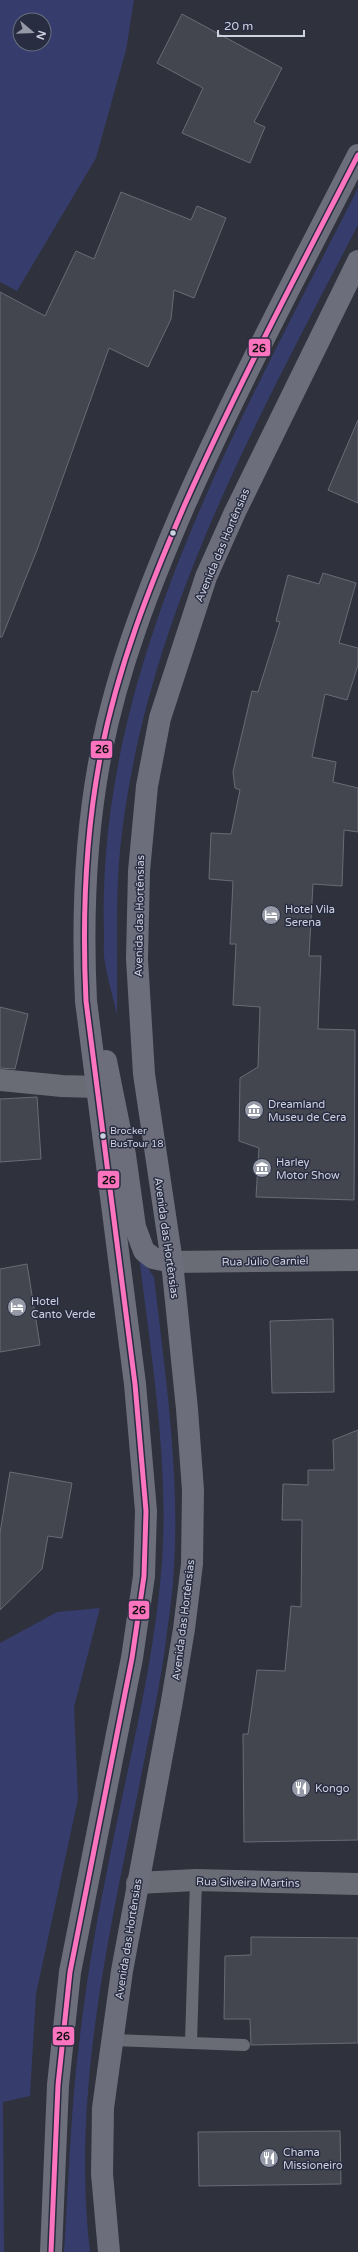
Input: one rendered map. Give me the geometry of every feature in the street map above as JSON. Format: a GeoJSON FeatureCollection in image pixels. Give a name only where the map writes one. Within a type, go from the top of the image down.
{"type":"FeatureCollection","features":[{"type":"Feature","properties":{"kind":"main road"},"geometry":{"type":"LineString","coordinates":[[51,2252],[58,2085],[70,1972],[131,1666],[144,1576],[146,1511],[135,1384],[86,1001],[84,944],[87,848],[101,753],[121,674],[146,597],[214,439],[358,155]]}},
{"type":"Feature","properties":{"kind":"main road","name":"Avenida das Hortênsias"},"geometry":{"type":"LineString","coordinates":[[109,2252],[102,2159],[103,2108],[122,1971],[184,1629],[192,1564],[192,1475],[187,1409],[172,1262],[144,1074],[137,960],[139,871],[147,786],[160,718],[206,577],[235,512],[358,261]]}},
{"type":"Feature","properties":{"kind":"main road"},"geometry":{"type":"LineString","coordinates":[[86,1001],[109,1070],[136,1227],[144,1251],[153,1258],[172,1262]]}},
{"type":"Feature","properties":{"kind":"street"},"geometry":{"type":"LineString","coordinates":[[0,1080],[62,1086],[97,1087]]}},
{"type":"Feature","properties":{"kind":"street","name":"Rua Júlio Carniel"},"geometry":{"type":"LineString","coordinates":[[172,1262],[358,1260]]}},
{"type":"Feature","properties":{"kind":"street","name":"Rua Silveira Martins"},"geometry":{"type":"LineString","coordinates":[[137,1883],[196,1880],[358,1884]]}},
{"type":"Feature","properties":{"kind":"lane"},"geometry":{"type":"LineString","coordinates":[[191,2042],[196,1880]]}},
{"type":"Feature","properties":{"kind":"lane"},"geometry":{"type":"LineString","coordinates":[[113,2040],[244,2045]]}},
{"type":"Feature","properties":{"kind":"shaded area"},"geometry":{"type":"Polygon","coordinates":[[[0,0],[134,0],[126,50],[96,158],[17,291],[0,282],[0,0]]]}},
{"type":"Feature","properties":{"kind":"shaded area"},"geometry":{"type":"Polygon","coordinates":[[[358,188],[358,225],[247,442],[214,516],[184,590],[158,666],[137,745],[120,849],[117,896],[117,1015],[104,955],[105,863],[118,765],[139,679],[166,594],[200,510],[237,428],[277,346],[358,188]]]}},
{"type":"Feature","properties":{"kind":"shaded area"},"geometry":{"type":"Polygon","coordinates":[[[139,1255],[154,1277],[167,1386],[175,1495],[174,1576],[154,1712],[104,1963],[96,2020],[89,2078],[86,2136],[86,2194],[90,2252],[64,2252],[74,2093],[85,1999],[100,1904],[146,1682],[153,1642],[162,1562],[164,1524],[161,1447],[158,1408],[139,1255]]]}},
{"type":"Feature","properties":{"kind":"shaded area"},"geometry":{"type":"Polygon","coordinates":[[[100,1608],[74,1707],[78,1799],[36,1994],[30,2096],[3,2102],[4,2252],[0,2252],[0,1643],[57,1612],[100,1608]]]}},
{"type":"Feature","properties":{"kind":"building"},"geometry":{"type":"Polygon","coordinates":[[[182,14],[282,68],[254,122],[265,127],[250,163],[182,133],[203,88],[157,63],[182,14]]]}},
{"type":"Feature","properties":{"kind":"building"},"geometry":{"type":"Polygon","coordinates":[[[121,192],[191,220],[197,206],[226,218],[194,298],[174,290],[171,319],[148,367],[109,348],[37,550],[2,637],[0,637],[0,292],[45,316],[76,251],[94,259],[121,192]]]}},
{"type":"Feature","properties":{"kind":"building"},"geometry":{"type":"Polygon","coordinates":[[[358,420],[358,503],[328,490],[358,420]]]}},
{"type":"Feature","properties":{"kind":"building"},"geometry":{"type":"Polygon","coordinates":[[[323,573],[356,583],[339,643],[358,648],[358,665],[347,700],[325,694],[312,757],[336,762],[333,782],[358,788],[358,832],[344,830],[342,886],[313,884],[309,956],[321,956],[318,1029],[355,1030],[354,1200],[256,1197],[259,1148],[239,1141],[240,1078],[258,1067],[260,1007],[233,1005],[236,944],[230,944],[233,881],[209,879],[211,833],[231,834],[240,790],[235,788],[233,772],[252,691],[258,692],[280,622],[276,621],[288,575],[319,584],[323,573]]]}},
{"type":"Feature","properties":{"kind":"building"},"geometry":{"type":"Polygon","coordinates":[[[0,1007],[28,1014],[15,1069],[0,1068],[0,1007]]]}},
{"type":"Feature","properties":{"kind":"building"},"geometry":{"type":"Polygon","coordinates":[[[37,1097],[41,1159],[0,1162],[0,1099],[37,1097]]]}},
{"type":"Feature","properties":{"kind":"building","name":"Hotel Canto Verde"},"geometry":{"type":"Polygon","coordinates":[[[27,1264],[40,1345],[0,1352],[0,1269],[27,1264]]]}},
{"type":"Feature","properties":{"kind":"building"},"geometry":{"type":"Polygon","coordinates":[[[333,1319],[334,1392],[272,1393],[270,1321],[333,1319]]]}},
{"type":"Feature","properties":{"kind":"building"},"geometry":{"type":"Polygon","coordinates":[[[358,1430],[358,1840],[244,1842],[243,1734],[248,1734],[257,1670],[285,1671],[291,1606],[301,1607],[302,1520],[282,1520],[283,1484],[308,1485],[308,1470],[334,1470],[333,1440],[358,1430]]]}},
{"type":"Feature","properties":{"kind":"building"},"geometry":{"type":"Polygon","coordinates":[[[10,1472],[72,1483],[62,1538],[48,1536],[42,1569],[0,1610],[0,1533],[10,1472]]]}},
{"type":"Feature","properties":{"kind":"building"},"geometry":{"type":"Polygon","coordinates":[[[251,1937],[358,1938],[358,2043],[251,2045],[250,2019],[224,2019],[225,1956],[251,1955],[251,1937]]]}},
{"type":"Feature","properties":{"kind":"building","name":"Chama Missioneiro"},"geometry":{"type":"Polygon","coordinates":[[[340,2131],[341,2184],[199,2186],[198,2132],[340,2131]]]}},
{"type":"Feature","properties":{"kind":"transit line","name":"26"},"geometry":{"type":"LineString","coordinates":[[51,2252],[58,2085],[70,1972],[132,1658],[144,1576],[146,1511],[135,1384],[86,1001],[84,939],[86,877],[91,815],[101,753],[116,689],[136,626],[172,534],[247,372],[358,155]]}},
{"type":"Feature","properties":{"kind":"place","name":"Hotel Vila Serena"},"geometry":{"type":"Point","coordinates":[271,915]}},
{"type":"Feature","properties":{"kind":"place","name":"Dreamland Museu de Cera"},"geometry":{"type":"Point","coordinates":[254,1110]}},
{"type":"Feature","properties":{"kind":"place","name":"Brocker BusTour 18"},"geometry":{"type":"Point","coordinates":[103,1136]}},
{"type":"Feature","properties":{"kind":"place","name":"Harley Motor Show"},"geometry":{"type":"Point","coordinates":[262,1168]}},
{"type":"Feature","properties":{"kind":"place","name":"Hotel Canto Verde"},"geometry":{"type":"Point","coordinates":[17,1307]}},
{"type":"Feature","properties":{"kind":"place","name":"Kongo"},"geometry":{"type":"Point","coordinates":[301,1788]}},
{"type":"Feature","properties":{"kind":"place","name":"Chama Missioneiro"},"geometry":{"type":"Point","coordinates":[269,2158]}}]}
